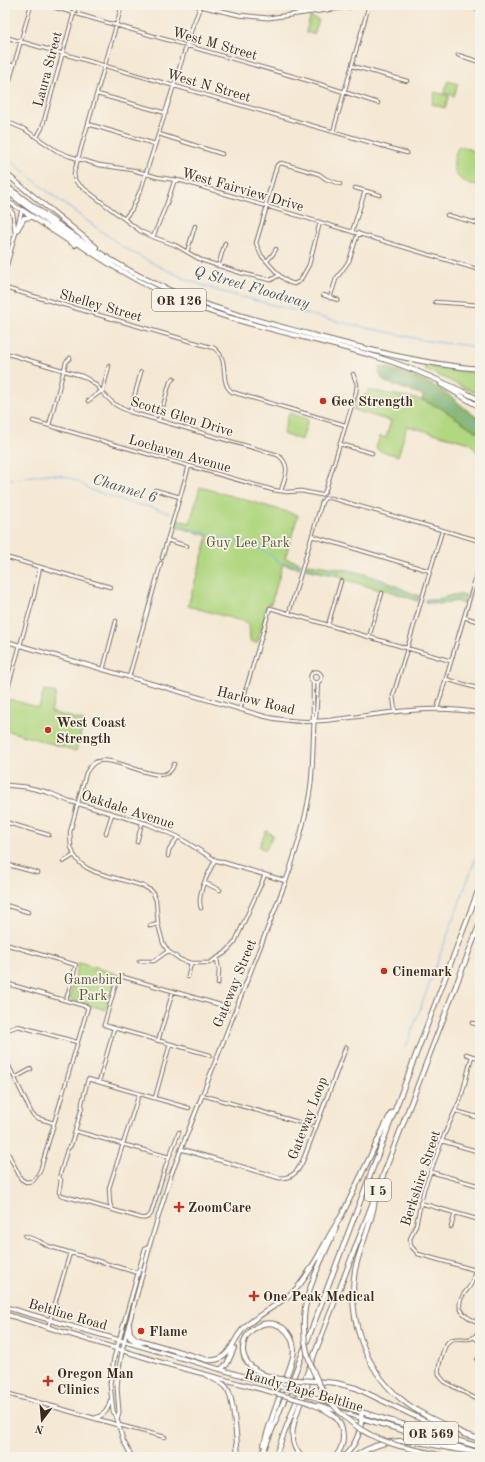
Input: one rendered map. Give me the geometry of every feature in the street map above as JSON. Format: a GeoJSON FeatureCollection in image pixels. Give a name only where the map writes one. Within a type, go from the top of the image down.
{"type":"FeatureCollection","features":[{"type":"Feature","properties":{"kind":"highway"},"geometry":{"type":"LineString","coordinates":[[5,173],[112,260]]}},
{"type":"Feature","properties":{"kind":"highway","name":"OR 126"},"geometry":{"type":"LineString","coordinates":[[5,185],[112,260],[152,283],[179,295],[254,320],[405,359],[480,369]]}},
{"type":"Feature","properties":{"kind":"highway","name":"OR 126"},"geometry":{"type":"LineString","coordinates":[[5,190],[94,256],[150,287],[178,300],[251,325],[376,357],[416,370],[480,400]]}},
{"type":"Feature","properties":{"kind":"highway"},"geometry":{"type":"LineString","coordinates":[[22,210],[94,256]]}},
{"type":"Feature","properties":{"kind":"highway"},"geometry":{"type":"LineString","coordinates":[[17,230],[24,218],[27,216],[33,217]]}},
{"type":"Feature","properties":{"kind":"highway"},"geometry":{"type":"LineString","coordinates":[[416,370],[480,407]]}},
{"type":"Feature","properties":{"kind":"highway","name":"I 5"},"geometry":{"type":"LineString","coordinates":[[261,1457],[295,1373],[480,886]]}},
{"type":"Feature","properties":{"kind":"highway","name":"I 5"},"geometry":{"type":"LineString","coordinates":[[275,1457],[480,923]]}},
{"type":"Feature","properties":{"kind":"highway"},"geometry":{"type":"LineString","coordinates":[[398,1102],[386,1122],[342,1215],[308,1293],[304,1324],[305,1340],[312,1370],[319,1385],[339,1412],[358,1428],[383,1441],[447,1457]]}},
{"type":"Feature","properties":{"kind":"highway"},"geometry":{"type":"LineString","coordinates":[[376,1195],[354,1277],[354,1308],[358,1331],[373,1366],[390,1389],[399,1398],[429,1417],[465,1434]]}},
{"type":"Feature","properties":{"kind":"highway"},"geometry":{"type":"LineString","coordinates":[[129,1325],[130,1333],[136,1339],[211,1360],[218,1360],[226,1355],[239,1334],[250,1323],[272,1308],[297,1287],[306,1275],[342,1215]]}},
{"type":"Feature","properties":{"kind":"highway"},"geometry":{"type":"LineString","coordinates":[[261,1457],[265,1441],[291,1364],[294,1350],[290,1336],[283,1328],[271,1323],[261,1325],[254,1329],[246,1337],[244,1346],[245,1357],[249,1364],[256,1370],[280,1379],[316,1381],[336,1383],[356,1388],[425,1421],[480,1439]]}},
{"type":"Feature","properties":{"kind":"highway"},"geometry":{"type":"LineString","coordinates":[[220,1369],[229,1361],[239,1334]]}},
{"type":"Feature","properties":{"kind":"highway"},"geometry":{"type":"LineString","coordinates":[[302,1457],[294,1446],[292,1437],[295,1421],[312,1373],[314,1356]]}},
{"type":"Feature","properties":{"kind":"highway"},"geometry":{"type":"LineString","coordinates":[[206,1375],[223,1384],[228,1390],[234,1420],[238,1457]]}},
{"type":"Feature","properties":{"kind":"highway"},"geometry":{"type":"LineString","coordinates":[[307,1402],[332,1415],[342,1428],[344,1437],[342,1446],[334,1457]]}},
{"type":"Feature","properties":{"kind":"highway"},"geometry":{"type":"LineString","coordinates":[[343,1457],[352,1448],[356,1439],[361,1412]]}},
{"type":"Feature","properties":{"kind":"highway","name":"Randy Papé Beltline"},"geometry":{"type":"LineString","coordinates":[[361,1412],[480,1447]]}},
{"type":"Feature","properties":{"kind":"highway","name":"Randy Papé Beltline"},"geometry":{"type":"LineString","coordinates":[[361,1418],[479,1452]]}},
{"type":"Feature","properties":{"kind":"highway"},"geometry":{"type":"LineString","coordinates":[[354,1457],[383,1443],[404,1441],[423,1442],[464,1451],[479,1452]]}},
{"type":"Feature","properties":{"kind":"main road"},"geometry":{"type":"LineString","coordinates":[[196,5],[239,16],[268,18],[363,5]]}},
{"type":"Feature","properties":{"kind":"main road"},"geometry":{"type":"LineString","coordinates":[[464,5],[480,10]]}},
{"type":"Feature","properties":{"kind":"main road"},"geometry":{"type":"LineString","coordinates":[[5,201],[22,210],[5,271]]}},
{"type":"Feature","properties":{"kind":"main road"},"geometry":{"type":"LineString","coordinates":[[5,201],[14,219],[15,236]]}},
{"type":"Feature","properties":{"kind":"main road","name":"Harlow Road"},"geometry":{"type":"LineString","coordinates":[[5,641],[282,720],[314,722],[395,711],[437,709],[480,713]]}},
{"type":"Feature","properties":{"kind":"main road","name":"Gateway Street"},"geometry":{"type":"LineString","coordinates":[[132,1457],[123,1440],[113,1411],[111,1399],[110,1384],[117,1349],[127,1332],[149,1250],[148,1247],[166,1188],[286,881],[299,840],[308,805],[312,772],[314,722]]}},
{"type":"Feature","properties":{"kind":"main road","name":"Oakdale Avenue"},"geometry":{"type":"LineString","coordinates":[[5,785],[47,792],[78,804],[161,829],[178,837],[215,860],[286,881]]}},
{"type":"Feature","properties":{"kind":"main road","name":"Gateway Loop"},"geometry":{"type":"LineString","coordinates":[[181,1149],[285,1178],[296,1173],[299,1170],[346,1047]]}},
{"type":"Feature","properties":{"kind":"main road","name":"Gateway Street"},"geometry":{"type":"LineString","coordinates":[[117,1419],[119,1412],[117,1400],[117,1381],[122,1341],[145,1249],[148,1247]]}},
{"type":"Feature","properties":{"kind":"main road"},"geometry":{"type":"LineString","coordinates":[[139,1272],[138,1280],[140,1282]]}},
{"type":"Feature","properties":{"kind":"main road","name":"Beltline Road"},"geometry":{"type":"LineString","coordinates":[[5,1307],[122,1341]]}},
{"type":"Feature","properties":{"kind":"main road","name":"Beltline Road"},"geometry":{"type":"LineString","coordinates":[[5,1314],[122,1350]]}},
{"type":"Feature","properties":{"kind":"main road"},"geometry":{"type":"LineString","coordinates":[[127,1332],[134,1342],[148,1348]]}},
{"type":"Feature","properties":{"kind":"main road","name":"Randy Papé Beltline"},"geometry":{"type":"LineString","coordinates":[[122,1341],[278,1386],[361,1412]]}},
{"type":"Feature","properties":{"kind":"main road","name":"Randy Papé Beltline"},"geometry":{"type":"LineString","coordinates":[[122,1350],[361,1418]]}},
{"type":"Feature","properties":{"kind":"main road"},"geometry":{"type":"LineString","coordinates":[[5,1393],[118,1425]]}},
{"type":"Feature","properties":{"kind":"main road"},"geometry":{"type":"LineString","coordinates":[[94,1418],[106,1412],[111,1399]]}},
{"type":"Feature","properties":{"kind":"street"},"geometry":{"type":"LineString","coordinates":[[5,97],[31,5]]}},
{"type":"Feature","properties":{"kind":"street","name":"West M Street"},"geometry":{"type":"LineString","coordinates":[[46,5],[345,91],[378,103]]}},
{"type":"Feature","properties":{"kind":"street","name":"Laura Street"},"geometry":{"type":"LineString","coordinates":[[37,138],[42,128],[76,5]]}},
{"type":"Feature","properties":{"kind":"street"},"geometry":{"type":"LineString","coordinates":[[122,5],[74,173],[75,180],[78,184],[124,220],[153,238],[175,245],[201,260],[218,266],[271,280],[279,275]]}},
{"type":"Feature","properties":{"kind":"street"},"geometry":{"type":"LineString","coordinates":[[333,132],[369,5]]}},
{"type":"Feature","properties":{"kind":"street"},"geometry":{"type":"LineString","coordinates":[[124,220],[136,202],[197,14],[201,6]]}},
{"type":"Feature","properties":{"kind":"street","name":"West N Street"},"geometry":{"type":"LineString","coordinates":[[5,37],[407,153]]}},
{"type":"Feature","properties":{"kind":"street"},"geometry":{"type":"LineString","coordinates":[[458,55],[480,62]]}},
{"type":"Feature","properties":{"kind":"street"},"geometry":{"type":"LineString","coordinates":[[5,63],[14,66]]}},
{"type":"Feature","properties":{"kind":"street"},"geometry":{"type":"LineString","coordinates":[[352,66],[407,81]]}},
{"type":"Feature","properties":{"kind":"street"},"geometry":{"type":"LineString","coordinates":[[97,94],[166,112]]}},
{"type":"Feature","properties":{"kind":"street","name":"West Fairview Drive"},"geometry":{"type":"LineString","coordinates":[[5,121],[24,129],[63,154],[78,159],[99,165],[133,170],[175,179],[480,270]]}},
{"type":"Feature","properties":{"kind":"street"},"geometry":{"type":"LineString","coordinates":[[88,124],[155,144]]}},
{"type":"Feature","properties":{"kind":"street"},"geometry":{"type":"LineString","coordinates":[[159,134],[222,154]]}},
{"type":"Feature","properties":{"kind":"street"},"geometry":{"type":"LineString","coordinates":[[320,222],[308,265],[302,278],[298,283],[294,284],[288,282],[279,275],[261,255],[256,243],[277,165],[281,164],[319,174],[326,179],[340,184]]}},
{"type":"Feature","properties":{"kind":"street"},"geometry":{"type":"LineString","coordinates":[[153,238],[168,204],[175,179]]}},
{"type":"Feature","properties":{"kind":"street"},"geometry":{"type":"LineString","coordinates":[[355,188],[380,195]]}},
{"type":"Feature","properties":{"kind":"street"},"geometry":{"type":"LineString","coordinates":[[352,232],[365,191]]}},
{"type":"Feature","properties":{"kind":"street"},"geometry":{"type":"LineString","coordinates":[[447,215],[480,224]]}},
{"type":"Feature","properties":{"kind":"street"},"geometry":{"type":"LineString","coordinates":[[187,252],[195,226]]}},
{"type":"Feature","properties":{"kind":"street"},"geometry":{"type":"LineString","coordinates":[[330,298],[336,278],[349,261],[358,233]]}},
{"type":"Feature","properties":{"kind":"street"},"geometry":{"type":"LineString","coordinates":[[218,266],[225,243]]}},
{"type":"Feature","properties":{"kind":"street"},"geometry":{"type":"LineString","coordinates":[[267,261],[276,249]]}},
{"type":"Feature","properties":{"kind":"street","name":"Shelley Street"},"geometry":{"type":"LineString","coordinates":[[5,288],[214,348],[222,356],[226,384],[232,392],[345,425]]}},
{"type":"Feature","properties":{"kind":"street"},"geometry":{"type":"LineString","coordinates":[[323,295],[338,300]]}},
{"type":"Feature","properties":{"kind":"street"},"geometry":{"type":"LineString","coordinates":[[435,302],[479,305],[480,298]]}},
{"type":"Feature","properties":{"kind":"street","name":"Scotts Glen Drive"},"geometry":{"type":"LineString","coordinates":[[5,354],[82,376],[92,381],[111,401],[130,412],[278,455],[283,459],[287,468],[281,491]]}},
{"type":"Feature","properties":{"kind":"street"},"geometry":{"type":"LineString","coordinates":[[49,425],[66,362],[70,358]]}},
{"type":"Feature","properties":{"kind":"street"},"geometry":{"type":"LineString","coordinates":[[88,401],[102,390],[110,366]]}},
{"type":"Feature","properties":{"kind":"street"},"geometry":{"type":"LineString","coordinates":[[130,412],[141,372]]}},
{"type":"Feature","properties":{"kind":"street"},"geometry":{"type":"LineString","coordinates":[[353,374],[357,386],[340,444],[372,453]]}},
{"type":"Feature","properties":{"kind":"street"},"geometry":{"type":"LineString","coordinates":[[159,420],[170,382],[174,378]]}},
{"type":"Feature","properties":{"kind":"street","name":"Lochaven Avenue"},"geometry":{"type":"LineString","coordinates":[[33,421],[273,490],[301,491],[318,494],[324,494],[326,490],[340,444]]}},
{"type":"Feature","properties":{"kind":"street"},"geometry":{"type":"LineString","coordinates":[[162,558],[189,466]]}},
{"type":"Feature","properties":{"kind":"street"},"geometry":{"type":"LineString","coordinates":[[155,490],[180,497]]}},
{"type":"Feature","properties":{"kind":"street"},"geometry":{"type":"LineString","coordinates":[[289,613],[322,502],[325,498],[331,498],[480,541]]}},
{"type":"Feature","properties":{"kind":"street"},"geometry":{"type":"LineString","coordinates":[[395,711],[394,696],[442,531]]}},
{"type":"Feature","properties":{"kind":"street"},"geometry":{"type":"LineString","coordinates":[[312,536],[430,571]]}},
{"type":"Feature","properties":{"kind":"street"},"geometry":{"type":"LineString","coordinates":[[167,540],[187,546]]}},
{"type":"Feature","properties":{"kind":"street"},"geometry":{"type":"LineString","coordinates":[[5,557],[110,587]]}},
{"type":"Feature","properties":{"kind":"street"},"geometry":{"type":"LineString","coordinates":[[129,677],[161,563]]}},
{"type":"Feature","properties":{"kind":"street"},"geometry":{"type":"LineString","coordinates":[[437,709],[480,563]]}},
{"type":"Feature","properties":{"kind":"street"},"geometry":{"type":"LineString","coordinates":[[5,698],[34,596],[40,567]]}},
{"type":"Feature","properties":{"kind":"street"},"geometry":{"type":"LineString","coordinates":[[475,579],[480,580]]}},
{"type":"Feature","properties":{"kind":"street"},"geometry":{"type":"LineString","coordinates":[[328,625],[341,580]]}},
{"type":"Feature","properties":{"kind":"street"},"geometry":{"type":"LineString","coordinates":[[369,637],[382,593]]}},
{"type":"Feature","properties":{"kind":"street"},"geometry":{"type":"LineString","coordinates":[[240,709],[270,608],[451,661]]}},
{"type":"Feature","properties":{"kind":"street"},"geometry":{"type":"LineString","coordinates":[[464,617],[480,622]]}},
{"type":"Feature","properties":{"kind":"street"},"geometry":{"type":"LineString","coordinates":[[103,670],[116,621]]}},
{"type":"Feature","properties":{"kind":"street"},"geometry":{"type":"LineString","coordinates":[[316,672],[320,674],[321,678],[318,683],[313,682],[311,679],[311,675],[316,672]]}},
{"type":"Feature","properties":{"kind":"street"},"geometry":{"type":"LineString","coordinates":[[446,679],[480,689]]}},
{"type":"Feature","properties":{"kind":"street","name":"Gateway Street"},"geometry":{"type":"LineString","coordinates":[[313,682],[314,722]]}},
{"type":"Feature","properties":{"kind":"street","name":"Gateway Street"},"geometry":{"type":"LineString","coordinates":[[314,722],[316,717],[318,683]]}},
{"type":"Feature","properties":{"kind":"street"},"geometry":{"type":"LineString","coordinates":[[174,764],[170,773],[159,776],[111,762],[95,762],[86,773],[70,832],[71,847],[74,855],[80,863],[95,872],[143,886],[152,891],[156,900],[158,924],[163,943],[168,951],[190,963],[209,962],[217,959],[235,942],[266,875]]}},
{"type":"Feature","properties":{"kind":"street"},"geometry":{"type":"LineString","coordinates":[[106,833],[112,814]]}},
{"type":"Feature","properties":{"kind":"street"},"geometry":{"type":"LineString","coordinates":[[5,822],[49,835]]}},
{"type":"Feature","properties":{"kind":"street"},"geometry":{"type":"LineString","coordinates":[[137,842],[142,823]]}},
{"type":"Feature","properties":{"kind":"street"},"geometry":{"type":"LineString","coordinates":[[168,856],[169,850],[178,837]]}},
{"type":"Feature","properties":{"kind":"street"},"geometry":{"type":"LineString","coordinates":[[62,862],[74,855]]}},
{"type":"Feature","properties":{"kind":"street"},"geometry":{"type":"LineString","coordinates":[[201,908],[199,903],[205,883],[215,860]]}},
{"type":"Feature","properties":{"kind":"street"},"geometry":{"type":"LineString","coordinates":[[5,864],[38,873]]}},
{"type":"Feature","properties":{"kind":"street"},"geometry":{"type":"LineString","coordinates":[[205,883],[220,890]]}},
{"type":"Feature","properties":{"kind":"street"},"geometry":{"type":"LineString","coordinates":[[5,905],[28,912]]}},
{"type":"Feature","properties":{"kind":"street"},"geometry":{"type":"LineString","coordinates":[[150,926],[158,924]]}},
{"type":"Feature","properties":{"kind":"street"},"geometry":{"type":"LineString","coordinates":[[5,944],[76,965],[66,1000]]}},
{"type":"Feature","properties":{"kind":"street"},"geometry":{"type":"LineString","coordinates":[[139,961],[154,960],[168,951]]}},
{"type":"Feature","properties":{"kind":"street"},"geometry":{"type":"LineString","coordinates":[[217,959],[220,971],[218,984]]}},
{"type":"Feature","properties":{"kind":"street"},"geometry":{"type":"LineString","coordinates":[[188,977],[190,963]]}},
{"type":"Feature","properties":{"kind":"street"},"geometry":{"type":"LineString","coordinates":[[210,1055],[104,1025],[117,980],[120,976],[224,1006],[227,1010]]}},
{"type":"Feature","properties":{"kind":"street"},"geometry":{"type":"LineString","coordinates":[[5,983],[88,1007],[41,1168],[36,1178],[29,1182],[21,1179],[5,1147]]}},
{"type":"Feature","properties":{"kind":"street"},"geometry":{"type":"LineString","coordinates":[[158,1041],[173,991]]}},
{"type":"Feature","properties":{"kind":"street"},"geometry":{"type":"LineString","coordinates":[[472,1023],[480,1025]]}},
{"type":"Feature","properties":{"kind":"street"},"geometry":{"type":"LineString","coordinates":[[5,1031],[18,1026],[77,1042]]}},
{"type":"Feature","properties":{"kind":"street"},"geometry":{"type":"LineString","coordinates":[[99,1082],[114,1028]]}},
{"type":"Feature","properties":{"kind":"street"},"geometry":{"type":"LineString","coordinates":[[154,1098],[170,1044]]}},
{"type":"Feature","properties":{"kind":"street"},"geometry":{"type":"LineString","coordinates":[[466,1054],[479,1058]]}},
{"type":"Feature","properties":{"kind":"street","name":"Berkshire Street"},"geometry":{"type":"LineString","coordinates":[[472,1056],[462,1095],[442,1141],[420,1203],[416,1225],[410,1239],[410,1244],[413,1249],[420,1254],[475,1270]]}},
{"type":"Feature","properties":{"kind":"street"},"geometry":{"type":"LineString","coordinates":[[5,1058],[32,1114],[37,1118],[54,1123]]}},
{"type":"Feature","properties":{"kind":"street"},"geometry":{"type":"LineString","coordinates":[[15,1078],[31,1069]]}},
{"type":"Feature","properties":{"kind":"street"},"geometry":{"type":"LineString","coordinates":[[179,1132],[166,1165],[151,1214],[145,1219],[61,1195],[59,1192],[61,1180],[59,1178],[67,1150],[71,1145],[88,1079],[189,1108]]}},
{"type":"Feature","properties":{"kind":"street"},"geometry":{"type":"LineString","coordinates":[[113,1210],[110,1204],[109,1188],[139,1094]]}},
{"type":"Feature","properties":{"kind":"street"},"geometry":{"type":"LineString","coordinates":[[202,1094],[316,1127]]}},
{"type":"Feature","properties":{"kind":"street"},"geometry":{"type":"LineString","coordinates":[[455,1111],[480,1118]]}},
{"type":"Feature","properties":{"kind":"street"},"geometry":{"type":"LineString","coordinates":[[75,1131],[169,1157]]}},
{"type":"Feature","properties":{"kind":"street"},"geometry":{"type":"LineString","coordinates":[[442,1141],[480,1152]]}},
{"type":"Feature","properties":{"kind":"street"},"geometry":{"type":"LineString","coordinates":[[431,1172],[480,1186]]}},
{"type":"Feature","properties":{"kind":"street"},"geometry":{"type":"LineString","coordinates":[[420,1203],[480,1220]]}},
{"type":"Feature","properties":{"kind":"street"},"geometry":{"type":"LineString","coordinates":[[451,1228],[455,1213]]}},
{"type":"Feature","properties":{"kind":"street"},"geometry":{"type":"LineString","coordinates":[[25,1236],[48,1246],[70,1253],[139,1272]]}},
{"type":"Feature","properties":{"kind":"street"},"geometry":{"type":"LineString","coordinates":[[48,1328],[70,1253]]}},
{"type":"Feature","properties":{"kind":"street"},"geometry":{"type":"LineString","coordinates":[[480,1254],[470,1286],[460,1300],[460,1308],[464,1314],[471,1320],[480,1323]]}},
{"type":"Feature","properties":{"kind":"street"},"geometry":{"type":"LineString","coordinates":[[480,1326],[474,1337],[466,1340],[453,1339],[447,1343],[444,1348],[438,1371],[440,1377],[445,1382],[480,1401]]}},
{"type":"Feature","properties":{"kind":"street"},"geometry":{"type":"LineString","coordinates":[[474,1337],[480,1342]]}},
{"type":"Feature","properties":{"kind":"street"},"geometry":{"type":"LineString","coordinates":[[477,1360],[480,1355]]}},
{"type":"Feature","properties":{"kind":"street"},"geometry":{"type":"LineString","coordinates":[[118,1425],[165,1437]]}},
{"type":"Feature","properties":{"kind":"green space"},"geometry":{"type":"Polygon","coordinates":[[[310,17],[319,20],[314,34],[306,32],[310,17]]]}},
{"type":"Feature","properties":{"kind":"green space"},"geometry":{"type":"Polygon","coordinates":[[[448,81],[458,84],[454,96],[444,93],[448,81]]]}},
{"type":"Feature","properties":{"kind":"green space"},"geometry":{"type":"Polygon","coordinates":[[[435,92],[449,96],[445,108],[432,104],[435,92]]]}},
{"type":"Feature","properties":{"kind":"green space"},"geometry":{"type":"Polygon","coordinates":[[[459,146],[480,153],[479,185],[464,181],[456,173],[454,160],[459,146]]]}},
{"type":"Feature","properties":{"kind":"green space"},"geometry":{"type":"Polygon","coordinates":[[[425,366],[480,374],[480,395],[425,369],[425,366]]]}},
{"type":"Feature","properties":{"kind":"green space"},"geometry":{"type":"Polygon","coordinates":[[[379,367],[419,378],[445,393],[480,419],[480,434],[441,408],[422,400],[423,395],[385,382],[380,375],[379,367]]]}},
{"type":"Feature","properties":{"kind":"green space"},"geometry":{"type":"Polygon","coordinates":[[[368,390],[422,400],[441,408],[480,434],[480,456],[470,443],[407,426],[398,456],[378,450],[376,448],[380,436],[386,438],[391,421],[354,410],[357,395],[362,396],[368,393],[368,390]]]}},
{"type":"Feature","properties":{"kind":"green space"},"geometry":{"type":"Polygon","coordinates":[[[289,413],[308,419],[302,440],[283,434],[289,413]]]}},
{"type":"Feature","properties":{"kind":"green space","name":"Guy Lee Park"},"geometry":{"type":"Polygon","coordinates":[[[200,487],[298,515],[285,558],[300,563],[299,568],[283,564],[271,604],[268,604],[257,643],[250,641],[249,623],[188,606],[208,536],[175,526],[177,518],[190,523],[200,487]]]}},
{"type":"Feature","properties":{"kind":"green space"},"geometry":{"type":"Polygon","coordinates":[[[307,564],[347,570],[377,578],[419,596],[418,601],[386,590],[380,590],[344,579],[340,576],[306,569],[307,564]]]}},
{"type":"Feature","properties":{"kind":"green space"},"geometry":{"type":"Polygon","coordinates":[[[452,595],[466,595],[464,604],[456,601],[440,604],[425,602],[426,599],[435,600],[452,595]]]}},
{"type":"Feature","properties":{"kind":"green space"},"geometry":{"type":"Polygon","coordinates":[[[44,690],[56,693],[51,712],[84,721],[76,751],[5,730],[5,714],[9,699],[39,708],[44,690]]]}},
{"type":"Feature","properties":{"kind":"green space"},"geometry":{"type":"Polygon","coordinates":[[[266,831],[273,835],[266,850],[259,847],[266,831]]]}},
{"type":"Feature","properties":{"kind":"green space","name":"Gamebird Park"},"geometry":{"type":"Polygon","coordinates":[[[79,963],[117,974],[106,1010],[69,999],[79,963]]]}},
{"type":"Feature","properties":{"kind":"waterway","name":"Q Street Floodway"},"geometry":{"type":"LineString","coordinates":[[5,156],[52,195],[123,247],[188,280],[219,291],[331,320],[428,341],[480,347]]}},
{"type":"Feature","properties":{"kind":"waterway"},"geometry":{"type":"LineString","coordinates":[[383,368],[387,377],[435,396],[480,426]]}},
{"type":"Feature","properties":{"kind":"waterway","name":"Channel 6"},"geometry":{"type":"LineString","coordinates":[[5,480],[47,474],[65,476],[77,481],[91,490],[131,503],[170,513]]}},
{"type":"Feature","properties":{"kind":"waterway","name":"Channel 6"},"geometry":{"type":"LineString","coordinates":[[179,524],[193,530],[254,546],[273,556],[281,563],[301,565]]}},
{"type":"Feature","properties":{"kind":"waterway","name":"Channel 6"},"geometry":{"type":"LineString","coordinates":[[306,567],[352,573],[369,578],[419,599]]}},
{"type":"Feature","properties":{"kind":"waterway","name":"Channel 6"},"geometry":{"type":"LineString","coordinates":[[424,600],[435,602],[464,597]]}},
{"type":"Feature","properties":{"kind":"waterway","name":"Channel 6"},"geometry":{"type":"LineString","coordinates":[[475,600],[480,601]]}},
{"type":"Feature","properties":{"kind":"waterway"},"geometry":{"type":"LineString","coordinates":[[406,1047],[480,847]]}},
{"type":"Feature","properties":{"kind":"place","name":"Gee Strength"},"geometry":{"type":"Point","coordinates":[323,401]}},
{"type":"Feature","properties":{"kind":"place","name":"West Coast Strength"},"geometry":{"type":"Point","coordinates":[48,730]}},
{"type":"Feature","properties":{"kind":"place","name":"Cinemark"},"geometry":{"type":"Point","coordinates":[384,971]}},
{"type":"Feature","properties":{"kind":"place","name":"ZoomCare"},"geometry":{"type":"Point","coordinates":[179,1207]}},
{"type":"Feature","properties":{"kind":"place","name":"One Peak Medical"},"geometry":{"type":"Point","coordinates":[254,1296]}},
{"type":"Feature","properties":{"kind":"place","name":"Flame"},"geometry":{"type":"Point","coordinates":[141,1331]}},
{"type":"Feature","properties":{"kind":"place","name":"Oregon Man Clinics"},"geometry":{"type":"Point","coordinates":[48,1381]}}]}
